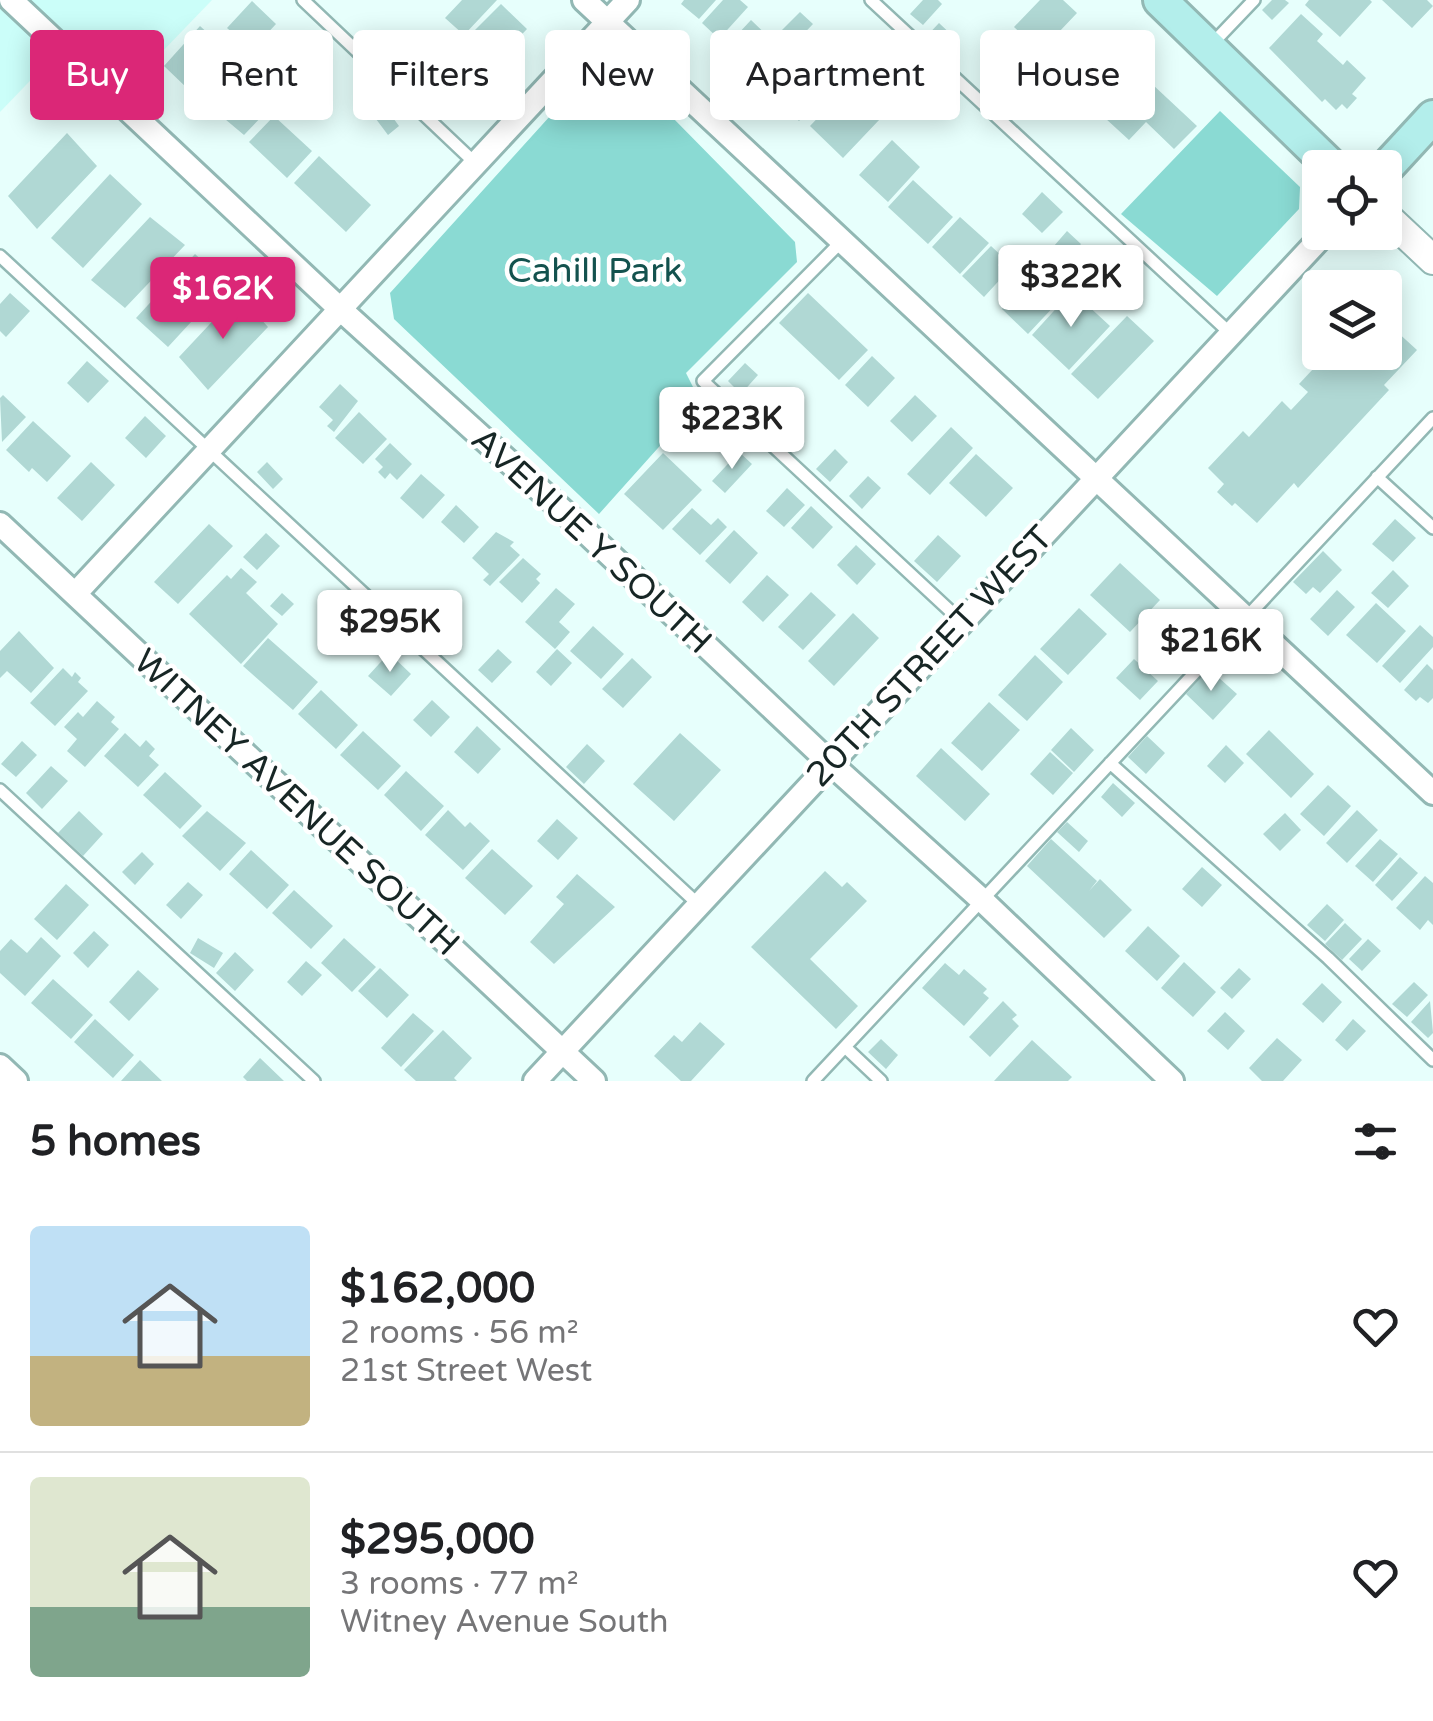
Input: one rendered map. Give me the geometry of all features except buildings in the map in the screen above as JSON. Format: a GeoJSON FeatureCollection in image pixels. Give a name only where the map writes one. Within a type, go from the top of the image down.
{"type":"FeatureCollection","features":[{"type":"Feature","properties":{"kind":"main road"},"geometry":{"type":"LineString","coordinates":[[1160,0],[1316,150]]}},
{"type":"Feature","properties":{"kind":"main road"},"geometry":{"type":"LineString","coordinates":[[1402,151],[1433,117]]}},
{"type":"Feature","properties":{"kind":"street","name":"AVENUE Y SOUTH"},"geometry":{"type":"LineString","coordinates":[[11,0],[1172,1081]]}},
{"type":"Feature","properties":{"kind":"street"},"geometry":{"type":"LineString","coordinates":[[584,0],[1433,793]]}},
{"type":"Feature","properties":{"kind":"street"},"geometry":{"type":"LineString","coordinates":[[75,594],[628,0]]}},
{"type":"Feature","properties":{"kind":"street"},"geometry":{"type":"LineString","coordinates":[[1402,231],[1433,260]]}},
{"type":"Feature","properties":{"kind":"street","name":"20TH STREET WEST"},"geometry":{"type":"LineString","coordinates":[[535,1081],[1309,250]]}},
{"type":"Feature","properties":{"kind":"street","name":"WITNEY AVENUE SOUTH"},"geometry":{"type":"LineString","coordinates":[[0,524],[594,1081]]}},
{"type":"Feature","properties":{"kind":"street"},"geometry":{"type":"LineString","coordinates":[[0,1066],[16,1081]]}},
{"type":"Feature","properties":{"kind":"lane"},"geometry":{"type":"LineString","coordinates":[[303,0],[474,162]]}},
{"type":"Feature","properties":{"kind":"lane"},"geometry":{"type":"LineString","coordinates":[[871,0],[1231,334]]}},
{"type":"Feature","properties":{"kind":"lane"},"geometry":{"type":"LineString","coordinates":[[1210,47],[1254,0]]}},
{"type":"Feature","properties":{"kind":"lane"},"geometry":{"type":"LineString","coordinates":[[842,241],[702,381],[961,621]]}},
{"type":"Feature","properties":{"kind":"lane"},"geometry":{"type":"LineString","coordinates":[[0,256],[698,904]]}},
{"type":"Feature","properties":{"kind":"lane"},"geometry":{"type":"LineString","coordinates":[[814,1081],[1433,418]]}},
{"type":"Feature","properties":{"kind":"lane"},"geometry":{"type":"LineString","coordinates":[[1377,477],[1433,528]]}},
{"type":"Feature","properties":{"kind":"lane"},"geometry":{"type":"LineString","coordinates":[[1110,762],[1328,958],[1433,1060]]}},
{"type":"Feature","properties":{"kind":"lane"},"geometry":{"type":"LineString","coordinates":[[0,790],[314,1081]]}},
{"type":"Feature","properties":{"kind":"lane"},"geometry":{"type":"LineString","coordinates":[[845,1047],[881,1081]]}},
{"type":"Feature","properties":{"kind":"shaded area"},"geometry":{"type":"Polygon","coordinates":[[[0,0],[212,0],[164,50],[164,30],[30,30],[30,81],[0,112],[0,0]]]}},
{"type":"Feature","properties":{"kind":"green space"},"geometry":{"type":"Polygon","coordinates":[[[1220,111],[1300,187],[1299,209],[1217,296],[1121,214],[1220,111]]]}},
{"type":"Feature","properties":{"kind":"green space","name":"Cahill Park"},"geometry":{"type":"Polygon","coordinates":[[[546,120],[675,120],[795,242],[797,262],[686,373],[700,401],[599,514],[394,319],[390,293],[546,120]]]}}]}
